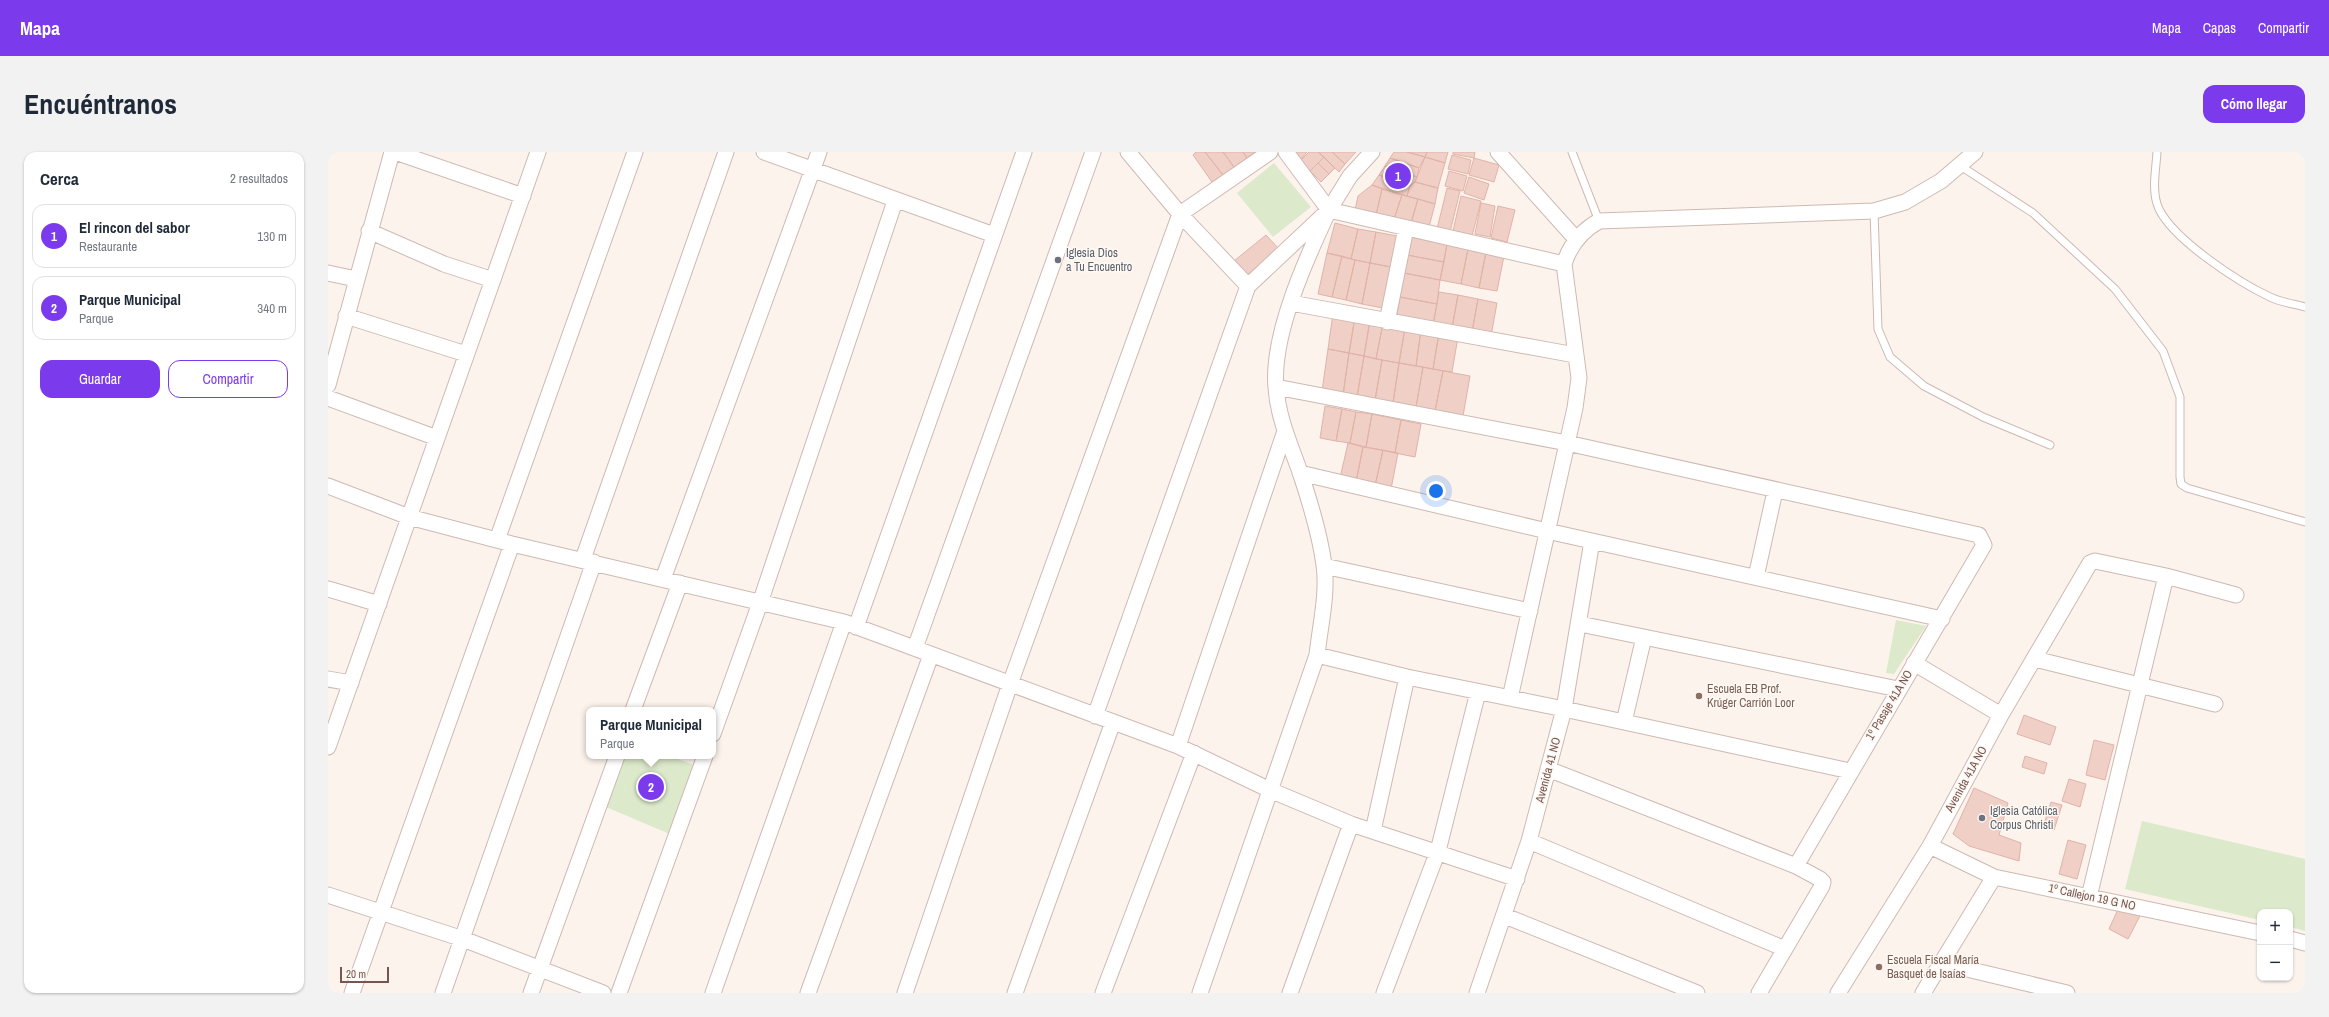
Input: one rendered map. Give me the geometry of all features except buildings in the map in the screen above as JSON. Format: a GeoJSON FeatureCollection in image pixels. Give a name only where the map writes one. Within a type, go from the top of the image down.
{"type":"FeatureCollection","features":[{"type":"Feature","properties":{"kind":"street"},"geometry":{"type":"LineString","coordinates":[[328,385],[369,231],[393,152],[523,196]]}},
{"type":"Feature","properties":{"kind":"street"},"geometry":{"type":"LineString","coordinates":[[328,747],[352,683],[538,152]]}},
{"type":"Feature","properties":{"kind":"street"},"geometry":{"type":"LineString","coordinates":[[497,540],[636,152]]}},
{"type":"Feature","properties":{"kind":"street"},"geometry":{"type":"LineString","coordinates":[[443,993],[463,939],[726,152]]}},
{"type":"Feature","properties":{"kind":"street"},"geometry":{"type":"LineString","coordinates":[[764,152],[895,201],[994,235]]}},
{"type":"Feature","properties":{"kind":"street"},"geometry":{"type":"LineString","coordinates":[[663,580],[819,152]]}},
{"type":"Feature","properties":{"kind":"street"},"geometry":{"type":"LineString","coordinates":[[713,993],[994,235],[1022,152]]}},
{"type":"Feature","properties":{"kind":"street"},"geometry":{"type":"LineString","coordinates":[[914,648],[1093,152]]}},
{"type":"Feature","properties":{"kind":"street"},"geometry":{"type":"LineString","coordinates":[[1128,152],[1180,214],[1248,286]]}},
{"type":"Feature","properties":{"kind":"street"},"geometry":{"type":"LineString","coordinates":[[905,993],[1010,684],[1180,214],[1270,152]]}},
{"type":"Feature","properties":{"kind":"street"},"geometry":{"type":"LineString","coordinates":[[1286,152],[1329,210],[1564,264]]}},
{"type":"Feature","properties":{"kind":"street"},"geometry":{"type":"LineString","coordinates":[[1200,993],[1317,655],[1323,598],[1324,566],[1315,523],[1300,473],[1285,431],[1276,387],[1279,342],[1305,262],[1329,210],[1350,176],[1372,152]]}},
{"type":"Feature","properties":{"kind":"street"},"geometry":{"type":"LineString","coordinates":[[1498,152],[1576,239]]}},
{"type":"Feature","properties":{"kind":"street"},"geometry":{"type":"LineString","coordinates":[[1510,698],[1567,443],[1579,378],[1564,264],[1568,251],[1576,239],[1588,227],[1598,221],[1874,211],[1905,202],[1941,181],[1975,152]]}},
{"type":"Feature","properties":{"kind":"street"},"geometry":{"type":"LineString","coordinates":[[716,726],[760,603],[895,201]]}},
{"type":"Feature","properties":{"kind":"street"},"geometry":{"type":"LineString","coordinates":[[1095,716],[1248,286],[1329,210]]}},
{"type":"Feature","properties":{"kind":"street"},"geometry":{"type":"LineString","coordinates":[[1387,322],[1406,228]]}},
{"type":"Feature","properties":{"kind":"street"},"geometry":{"type":"LineString","coordinates":[[369,231],[444,264],[493,280]]}},
{"type":"Feature","properties":{"kind":"street"},"geometry":{"type":"LineString","coordinates":[[328,273],[356,279]]}},
{"type":"Feature","properties":{"kind":"street"},"geometry":{"type":"LineString","coordinates":[[1291,303],[1387,322],[1575,355]]}},
{"type":"Feature","properties":{"kind":"street"},"geometry":{"type":"LineString","coordinates":[[346,316],[466,354]]}},
{"type":"Feature","properties":{"kind":"street"},"geometry":{"type":"LineString","coordinates":[[1276,387],[1567,443],[1775,491],[1756,577]]}},
{"type":"Feature","properties":{"kind":"street"},"geometry":{"type":"LineString","coordinates":[[328,398],[437,438]]}},
{"type":"Feature","properties":{"kind":"street"},"geometry":{"type":"LineString","coordinates":[[1178,746],[1285,431]]}},
{"type":"Feature","properties":{"kind":"street"},"geometry":{"type":"LineString","coordinates":[[1300,473],[1547,531],[1942,619]]}},
{"type":"Feature","properties":{"kind":"street"},"geometry":{"type":"LineString","coordinates":[[328,486],[409,517],[512,544],[589,561],[850,625],[1178,746],[1270,790],[1351,824],[1438,851],[1517,879]]}},
{"type":"Feature","properties":{"kind":"street","name":"1º Pasaje 41A NO"},"geometry":{"type":"LineString","coordinates":[[1775,491],[1978,535],[1984,545],[1942,619],[1898,689],[1796,866]]}},
{"type":"Feature","properties":{"kind":"street","name":"Avenida 41 NO"},"geometry":{"type":"LineString","coordinates":[[1479,993],[1529,841],[1564,709],[1580,624],[1592,541]]}},
{"type":"Feature","properties":{"kind":"street"},"geometry":{"type":"LineString","coordinates":[[352,993],[512,544]]}},
{"type":"Feature","properties":{"kind":"street","name":"Avenida 41A NO"},"geometry":{"type":"LineString","coordinates":[[1838,993],[1930,846],[2001,715],[2090,563],[2095,560],[2166,576]]}},
{"type":"Feature","properties":{"kind":"street"},"geometry":{"type":"LineString","coordinates":[[1324,566],[1530,611]]}},
{"type":"Feature","properties":{"kind":"street"},"geometry":{"type":"LineString","coordinates":[[2089,897],[2166,576],[2236,595]]}},
{"type":"Feature","properties":{"kind":"street"},"geometry":{"type":"LineString","coordinates":[[634,707],[680,583]]}},
{"type":"Feature","properties":{"kind":"street"},"geometry":{"type":"LineString","coordinates":[[328,589],[379,604]]}},
{"type":"Feature","properties":{"kind":"street"},"geometry":{"type":"LineString","coordinates":[[1580,624],[1898,689]]}},
{"type":"Feature","properties":{"kind":"street"},"geometry":{"type":"LineString","coordinates":[[1624,722],[1644,637]]}},
{"type":"Feature","properties":{"kind":"street"},"geometry":{"type":"LineString","coordinates":[[808,993],[931,655]]}},
{"type":"Feature","properties":{"kind":"street"},"geometry":{"type":"LineString","coordinates":[[1317,655],[1407,678],[1564,709],[1850,771]]}},
{"type":"Feature","properties":{"kind":"street"},"geometry":{"type":"LineString","coordinates":[[2035,659],[2216,704]]}},
{"type":"Feature","properties":{"kind":"street"},"geometry":{"type":"LineString","coordinates":[[1914,664],[2001,715]]}},
{"type":"Feature","properties":{"kind":"street"},"geometry":{"type":"LineString","coordinates":[[1373,831],[1407,678]]}},
{"type":"Feature","properties":{"kind":"street"},"geometry":{"type":"LineString","coordinates":[[328,679],[352,683]]}},
{"type":"Feature","properties":{"kind":"street"},"geometry":{"type":"LineString","coordinates":[[1384,993],[1438,851],[1478,692]]}},
{"type":"Feature","properties":{"kind":"street"},"geometry":{"type":"LineString","coordinates":[[1015,993],[1114,722]]}},
{"type":"Feature","properties":{"kind":"street"},"geometry":{"type":"LineString","coordinates":[[1103,993],[1194,753]]}},
{"type":"Feature","properties":{"kind":"street"},"geometry":{"type":"LineString","coordinates":[[531,993],[616,759]]}},
{"type":"Feature","properties":{"kind":"street"},"geometry":{"type":"LineString","coordinates":[[619,993],[704,759]]}},
{"type":"Feature","properties":{"kind":"street"},"geometry":{"type":"LineString","coordinates":[[1548,768],[1796,866],[1822,882],[1759,993]]}},
{"type":"Feature","properties":{"kind":"street"},"geometry":{"type":"LineString","coordinates":[[1290,993],[1351,824]]}},
{"type":"Feature","properties":{"kind":"street"},"geometry":{"type":"LineString","coordinates":[[1529,841],[1785,949]]}},
{"type":"Feature","properties":{"kind":"street","name":"1º Callejon 19 G NO"},"geometry":{"type":"LineString","coordinates":[[1930,846],[1994,877],[2257,932]]}},
{"type":"Feature","properties":{"kind":"street"},"geometry":{"type":"LineString","coordinates":[[1923,993],[1994,877]]}},
{"type":"Feature","properties":{"kind":"street"},"geometry":{"type":"LineString","coordinates":[[328,895],[463,939],[540,967],[603,993]]}},
{"type":"Feature","properties":{"kind":"street"},"geometry":{"type":"LineString","coordinates":[[1505,916],[1697,993]]}},
{"type":"Feature","properties":{"kind":"street"},"geometry":{"type":"LineString","coordinates":[[2293,940],[2305,943]]}},
{"type":"Feature","properties":{"kind":"street"},"geometry":{"type":"LineString","coordinates":[[1942,963],[2066,993]]}},
{"type":"Feature","properties":{"kind":"lane"},"geometry":{"type":"LineString","coordinates":[[1572,152],[1598,221]]}},
{"type":"Feature","properties":{"kind":"lane"},"geometry":{"type":"LineString","coordinates":[[2157,152],[2154,188],[2159,208],[2168,222],[2212,264],[2271,298],[2305,307]]}},
{"type":"Feature","properties":{"kind":"lane"},"geometry":{"type":"LineString","coordinates":[[1959,166],[2039,219],[2115,289],[2163,351],[2180,397],[2181,484],[2187,488],[2305,522]]}},
{"type":"Feature","properties":{"kind":"lane"},"geometry":{"type":"LineString","coordinates":[[1874,211],[1878,329],[1890,357],[1924,386],[1983,416],[2050,445]]}},
{"type":"Feature","properties":{"kind":"green space"},"geometry":{"type":"Polygon","coordinates":[[[1274,163],[1311,207],[1273,237],[1237,193],[1274,163]]]}},
{"type":"Feature","properties":{"kind":"green space"},"geometry":{"type":"Polygon","coordinates":[[[1896,620],[1926,626],[1894,674],[1886,673],[1896,620]]]}},
{"type":"Feature","properties":{"kind":"green space"},"geometry":{"type":"Polygon","coordinates":[[[624,759],[678,759],[697,766],[672,835],[606,807],[624,759]]]}},
{"type":"Feature","properties":{"kind":"green space"},"geometry":{"type":"Polygon","coordinates":[[[2142,821],[2305,859],[2305,931],[2293,928],[2293,909],[2257,909],[2257,919],[2125,889],[2142,821]]]}},
{"type":"Feature","properties":{"kind":"place","name":"El rincon del sabor"},"geometry":{"type":"Point","coordinates":[1398,176]}},
{"type":"Feature","properties":{"kind":"place","name":"Iglesia Dios a Tu Encuentro"},"geometry":{"type":"Point","coordinates":[1058,260]}},
{"type":"Feature","properties":{"kind":"place","name":"Escuela EB Prof. Krúger Carrión Loor"},"geometry":{"type":"Point","coordinates":[1699,696]}},
{"type":"Feature","properties":{"kind":"place","name":"Parque Municipal"},"geometry":{"type":"Point","coordinates":[651,787]}},
{"type":"Feature","properties":{"kind":"place","name":"Iglesia Católica Corpus Christi"},"geometry":{"type":"Point","coordinates":[1982,818]}},
{"type":"Feature","properties":{"kind":"place","name":"Escuela Fiscal María Basquet de Isaías"},"geometry":{"type":"Point","coordinates":[1879,967]}}]}
